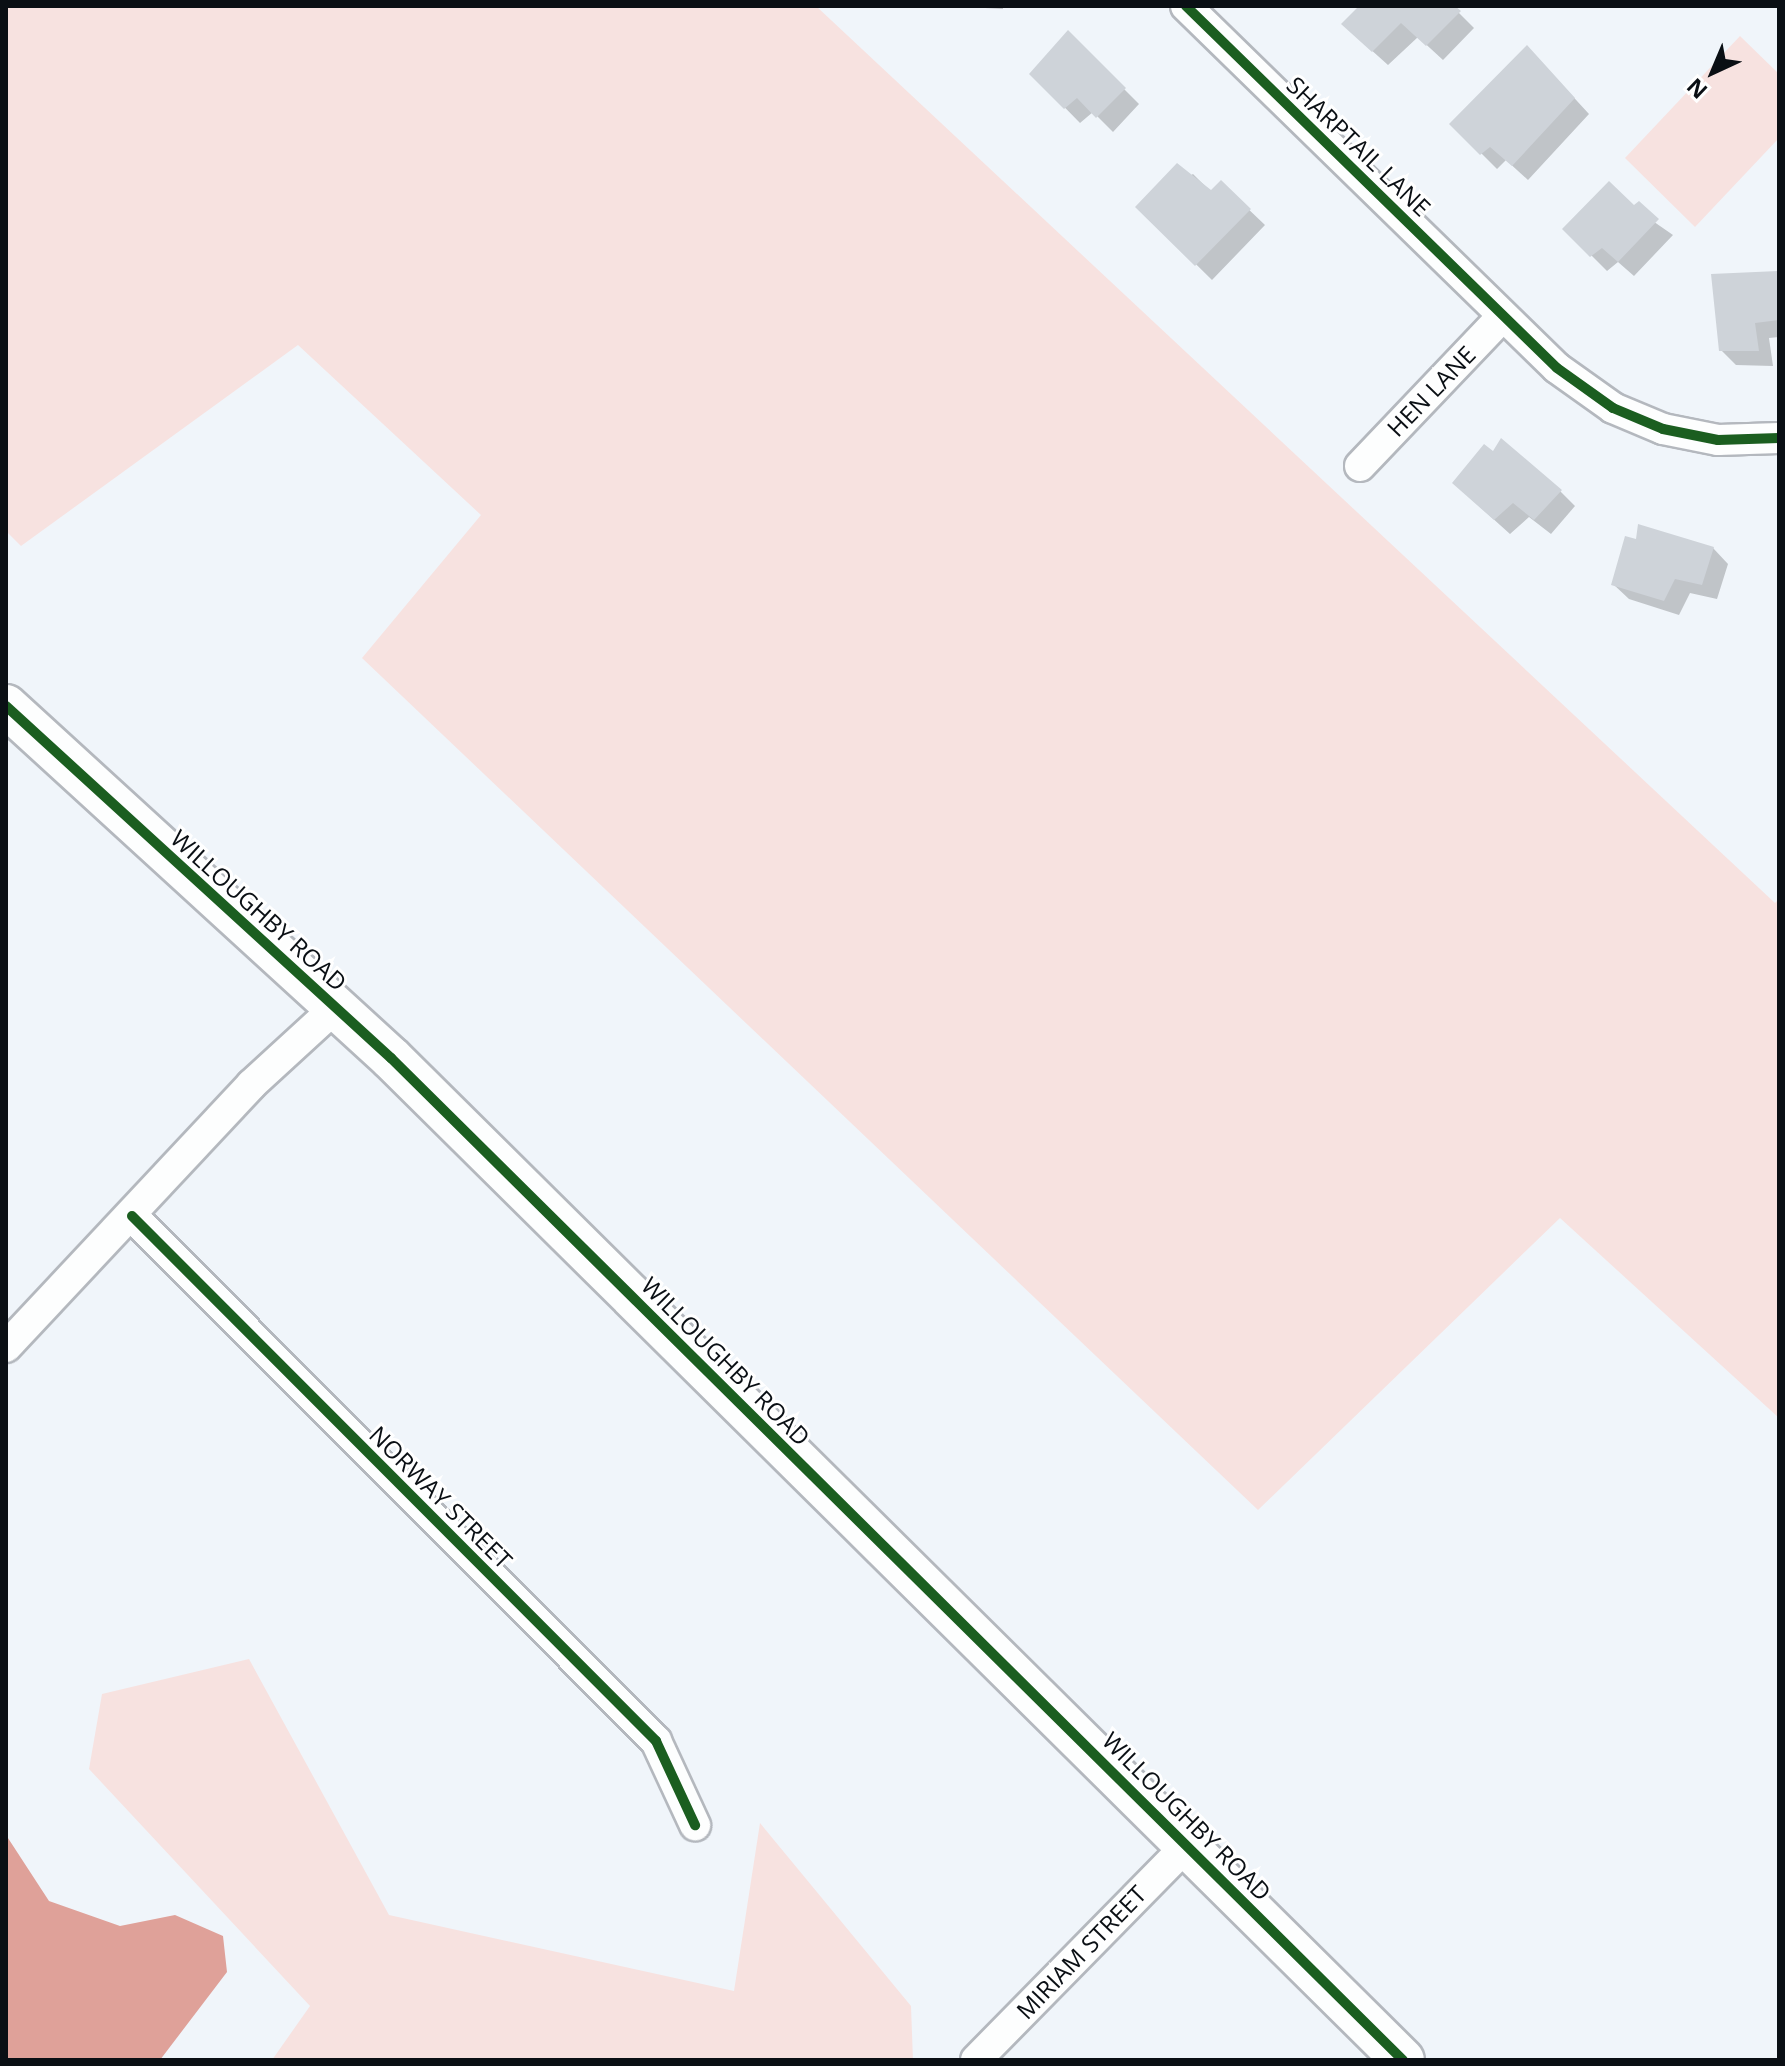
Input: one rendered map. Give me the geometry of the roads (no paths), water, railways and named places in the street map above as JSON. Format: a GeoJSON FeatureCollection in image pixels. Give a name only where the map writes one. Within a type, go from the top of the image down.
{"type":"FeatureCollection","features":[{"type":"Feature","properties":{"kind":"street","name":"SHARPTAIL LANE"},"geometry":{"type":"LineString","coordinates":[[1186,6],[1557,368],[1613,408],[1663,429],[1718,440],[1779,438]]}},
{"type":"Feature","properties":{"kind":"street","name":"HEN LANE"},"geometry":{"type":"LineString","coordinates":[[1360,466],[1503,316]]}},
{"type":"Feature","properties":{"kind":"street","name":"WILLOUGHBY ROAD"},"geometry":{"type":"LineString","coordinates":[[6,706],[336,1007],[1403,2060]]}},
{"type":"Feature","properties":{"kind":"street"},"geometry":{"type":"LineString","coordinates":[[6,1347],[132,1216],[251,1085],[336,1007]]}},
{"type":"Feature","properties":{"kind":"street","name":"NORWAY STREET"},"geometry":{"type":"LineString","coordinates":[[132,1216],[656,1741],[695,1825]]}},
{"type":"Feature","properties":{"kind":"street","name":"MIRIAM STREET"},"geometry":{"type":"LineString","coordinates":[[976,2060],[1187,1845]]}}]}
